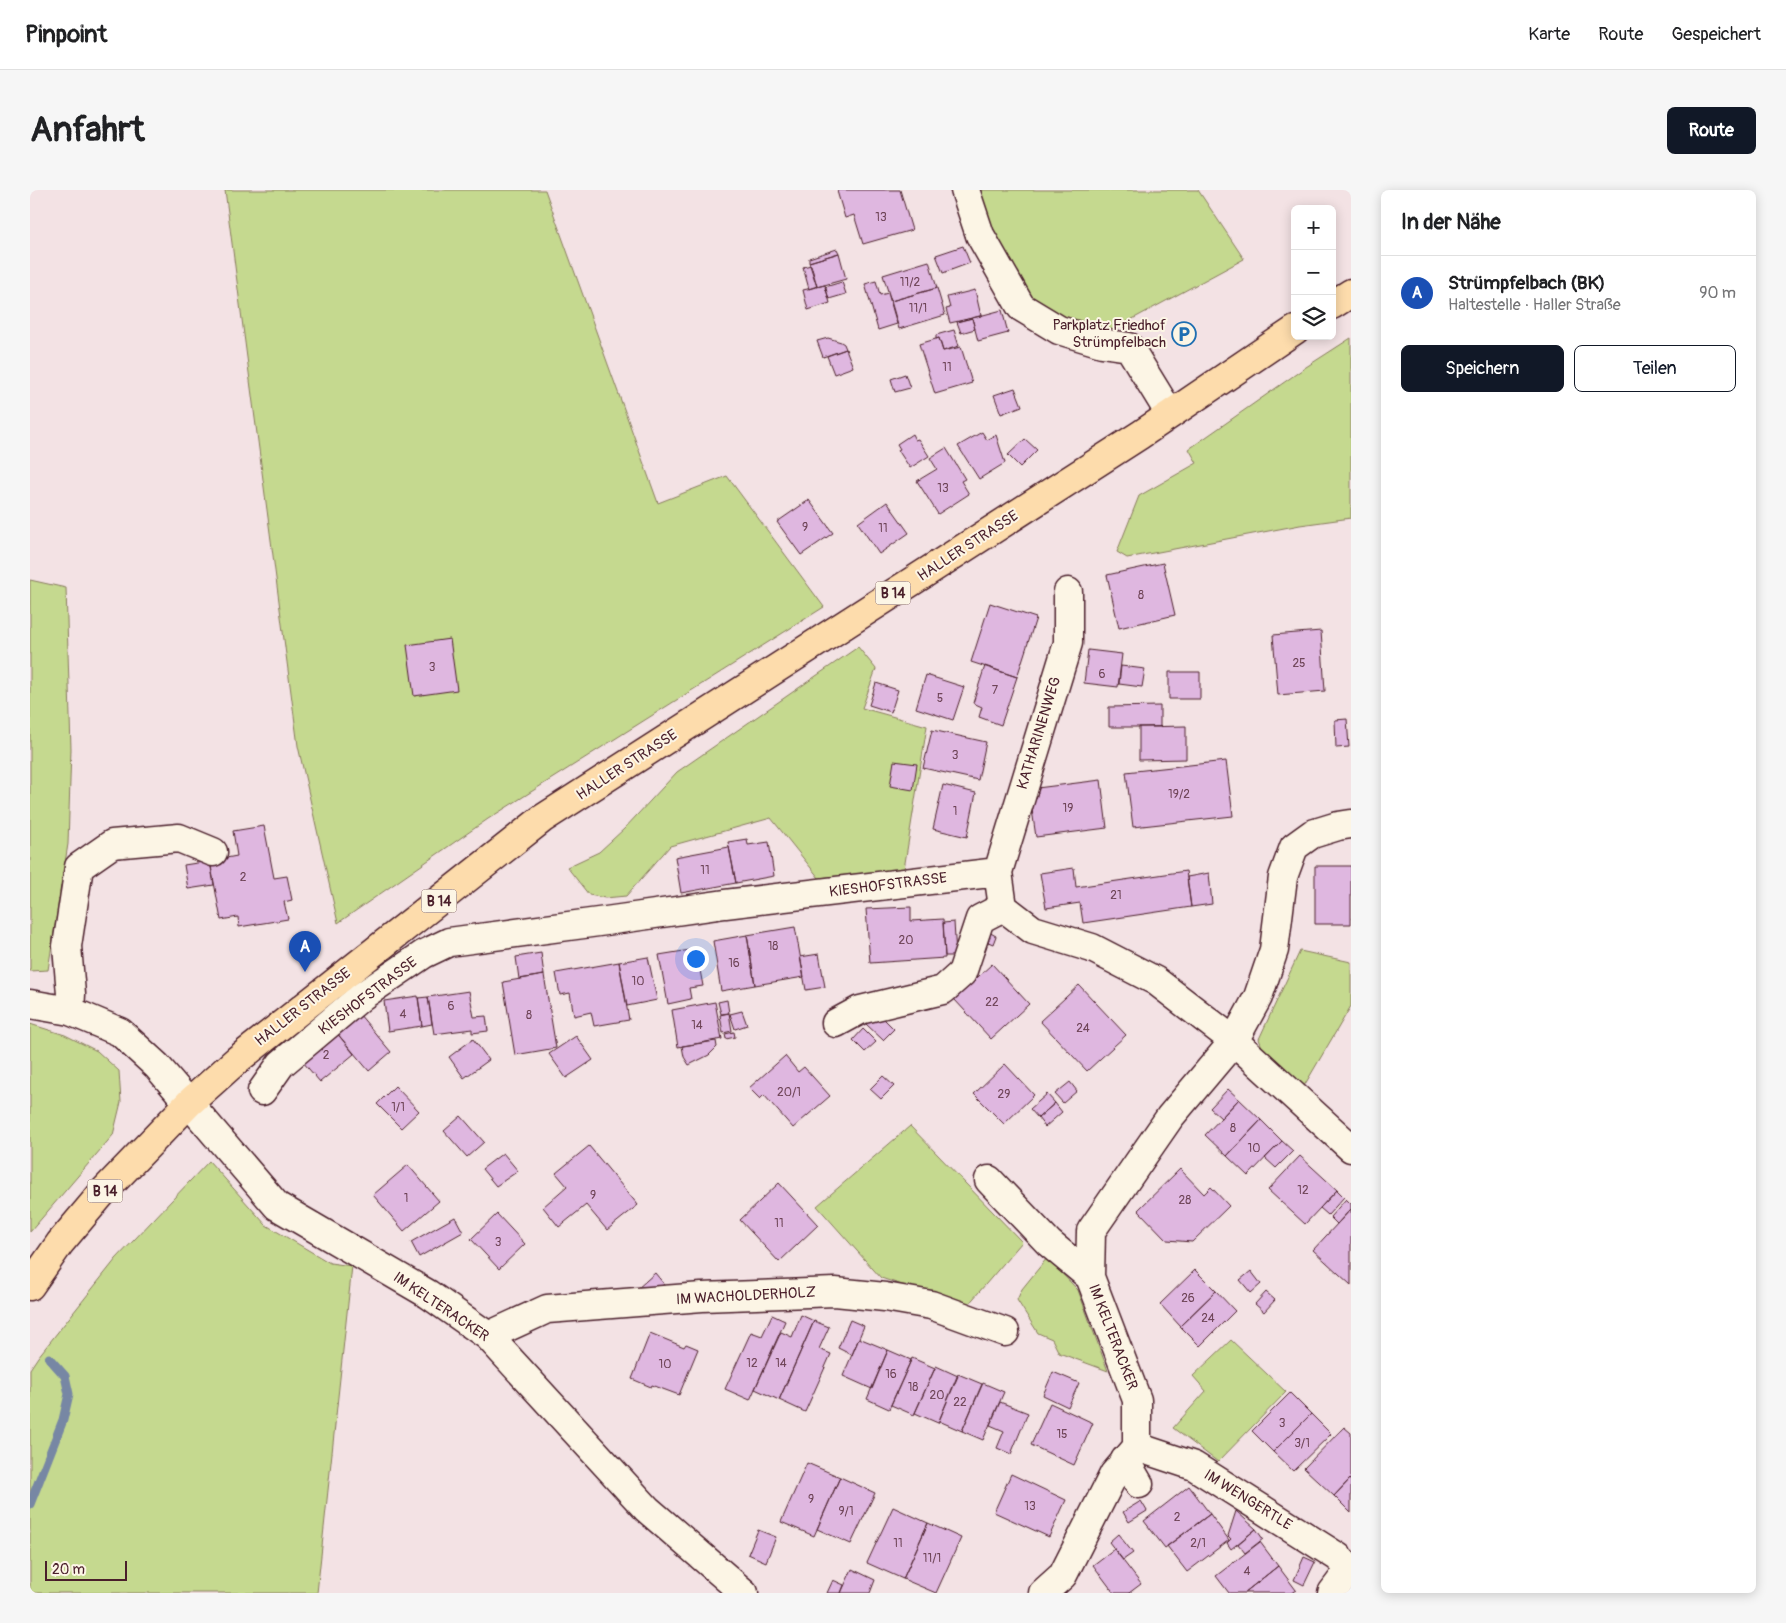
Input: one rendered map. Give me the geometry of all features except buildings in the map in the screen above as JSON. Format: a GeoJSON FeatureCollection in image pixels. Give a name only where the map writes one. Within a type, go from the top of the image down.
{"type":"FeatureCollection","features":[{"type":"Feature","properties":{"kind":"main road"},"geometry":{"type":"LineString","coordinates":[[1336,302],[1351,292]]}},
{"type":"Feature","properties":{"kind":"main road","name":"HALLER STRASSE"},"geometry":{"type":"LineString","coordinates":[[30,1286],[60,1243],[103,1192],[189,1103],[237,1060],[542,819],[1131,440],[1291,333]]}},
{"type":"Feature","properties":{"kind":"street"},"geometry":{"type":"LineString","coordinates":[[965,190],[980,235],[1021,307],[1059,330],[1102,343],[1129,347],[1147,359],[1170,414]]}},
{"type":"Feature","properties":{"kind":"street","name":"KATHARINENWEG"},"geometry":{"type":"LineString","coordinates":[[998,872],[1068,643],[1068,592]]}},
{"type":"Feature","properties":{"kind":"street"},"geometry":{"type":"LineString","coordinates":[[1234,1041],[1258,997],[1274,950],[1283,877],[1294,848],[1312,834],[1351,824]]}},
{"type":"Feature","properties":{"kind":"street"},"geometry":{"type":"LineString","coordinates":[[70,1011],[72,994],[67,946],[79,867],[112,844],[179,838],[213,852]]}},
{"type":"Feature","properties":{"kind":"street"},"geometry":{"type":"LineString","coordinates":[[998,872],[1003,907],[1033,930],[1092,948],[1156,981],[1234,1041],[1351,1148]]}},
{"type":"Feature","properties":{"kind":"street","name":"KIESHOFSTRASSE"},"geometry":{"type":"LineString","coordinates":[[262,1091],[281,1064],[362,996],[424,954],[449,942],[606,922],[725,904],[998,872]]}},
{"type":"Feature","properties":{"kind":"street"},"geometry":{"type":"LineString","coordinates":[[836,1023],[860,1010],[943,990],[962,973],[980,919],[1003,907]]}},
{"type":"Feature","properties":{"kind":"street","name":"IM KELTERACKER"},"geometry":{"type":"LineString","coordinates":[[30,1004],[70,1011],[120,1032],[157,1066],[277,1206],[428,1294],[488,1336],[647,1509],[744,1593]]}},
{"type":"Feature","properties":{"kind":"street","name":"IM KELTERACKER"},"geometry":{"type":"LineString","coordinates":[[1131,1454],[1137,1400],[1090,1277],[1091,1231],[1165,1114],[1234,1041]]}},
{"type":"Feature","properties":{"kind":"street"},"geometry":{"type":"LineString","coordinates":[[989,1180],[1049,1242],[1090,1277]]}},
{"type":"Feature","properties":{"kind":"street","name":"IM WACHOLDERHOLZ"},"geometry":{"type":"LineString","coordinates":[[488,1336],[546,1308],[702,1297],[835,1292],[884,1297],[931,1305],[1005,1332]]}},
{"type":"Feature","properties":{"kind":"street"},"geometry":{"type":"LineString","coordinates":[[1131,1454],[1139,1484]]}},
{"type":"Feature","properties":{"kind":"street"},"geometry":{"type":"LineString","coordinates":[[1043,1593],[1063,1575],[1114,1474],[1131,1454]]}},
{"type":"Feature","properties":{"kind":"street","name":"IM WENGERTLE"},"geometry":{"type":"LineString","coordinates":[[1131,1454],[1194,1466],[1338,1557],[1350,1569],[1332,1593]]}},
{"type":"Feature","properties":{"kind":"green space"},"geometry":{"type":"Polygon","coordinates":[[[225,190],[545,190],[658,503],[727,476],[824,607],[488,819],[338,923],[298,746],[225,190]]]}},
{"type":"Feature","properties":{"kind":"green space"},"geometry":{"type":"Polygon","coordinates":[[[976,190],[1198,190],[1244,259],[1112,330],[1074,320],[1051,311],[1027,297],[1008,278],[976,190]]]}},
{"type":"Feature","properties":{"kind":"green space"},"geometry":{"type":"Polygon","coordinates":[[[1351,338],[1351,518],[1300,525],[1127,558],[1117,552],[1139,496],[1197,463],[1189,449],[1306,367],[1351,338]]]}},
{"type":"Feature","properties":{"kind":"green space"},"geometry":{"type":"Polygon","coordinates":[[[30,580],[66,588],[71,749],[68,844],[48,970],[30,971],[30,580]]]}},
{"type":"Feature","properties":{"kind":"green space"},"geometry":{"type":"Polygon","coordinates":[[[858,647],[876,669],[862,708],[927,726],[904,869],[819,878],[771,818],[670,846],[626,896],[605,898],[589,895],[567,867],[599,852],[624,829],[677,772],[858,647]]]}},
{"type":"Feature","properties":{"kind":"green space"},"geometry":{"type":"Polygon","coordinates":[[[1300,951],[1351,962],[1351,1006],[1304,1086],[1262,1047],[1259,1039],[1300,951]]]}},
{"type":"Feature","properties":{"kind":"green space"},"geometry":{"type":"Polygon","coordinates":[[[30,1024],[65,1035],[97,1051],[119,1071],[121,1102],[113,1135],[30,1232],[30,1024]]]}},
{"type":"Feature","properties":{"kind":"green space"},"geometry":{"type":"Polygon","coordinates":[[[910,1126],[1022,1242],[967,1306],[881,1278],[817,1206],[910,1126]]]}},
{"type":"Feature","properties":{"kind":"green space"},"geometry":{"type":"Polygon","coordinates":[[[209,1161],[266,1225],[330,1263],[352,1266],[317,1593],[30,1593],[30,1369],[116,1259],[209,1161]]]}},
{"type":"Feature","properties":{"kind":"green space"},"geometry":{"type":"Polygon","coordinates":[[[1047,1258],[1078,1290],[1108,1371],[1059,1353],[1052,1339],[1038,1333],[1017,1300],[1022,1289],[1047,1258]]]}},
{"type":"Feature","properties":{"kind":"green space"},"geometry":{"type":"Polygon","coordinates":[[[1231,1340],[1286,1392],[1218,1462],[1173,1428],[1206,1391],[1193,1376],[1231,1340]]]}},
{"type":"Feature","properties":{"kind":"waterway"},"geometry":{"type":"LineString","coordinates":[[30,1504],[63,1420],[69,1394],[65,1376],[49,1358]]}},
{"type":"Feature","properties":{"kind":"place","name":"Parkplatz Friedhof Strümpfelbach"},"geometry":{"type":"Point","coordinates":[1184,334]}},
{"type":"Feature","properties":{"kind":"place","name":"Strümpfelbach (BK)"},"geometry":{"type":"Point","coordinates":[305,972]}}]}
